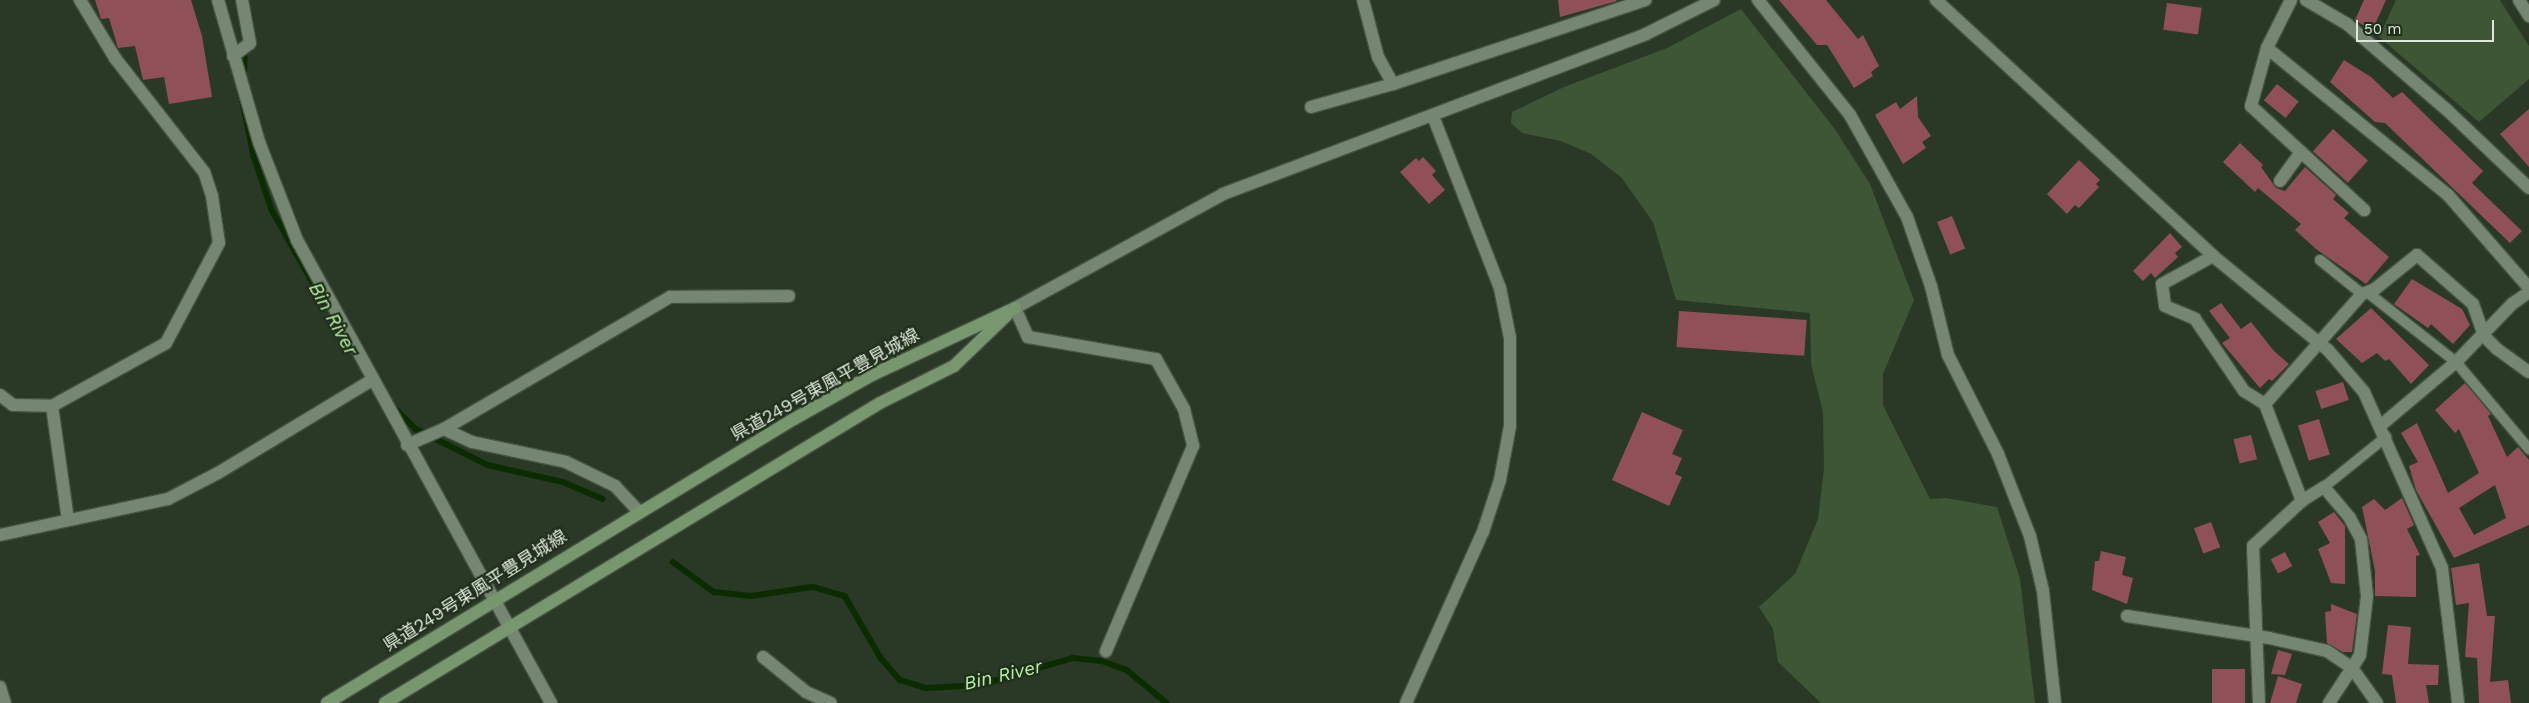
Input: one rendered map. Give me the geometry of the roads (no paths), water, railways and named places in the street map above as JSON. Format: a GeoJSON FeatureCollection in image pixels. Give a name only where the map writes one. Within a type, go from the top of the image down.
{"type":"FeatureCollection","features":[{"type":"Feature","properties":{"kind":"main road","name":"県道249号東風平豊見城線"},"geometry":{"type":"LineString","coordinates":[[327,703],[638,511],[872,375],[1015,308]]}},
{"type":"Feature","properties":{"kind":"main road"},"geometry":{"type":"LineString","coordinates":[[385,703],[880,403],[954,366],[1015,308]]}},
{"type":"Feature","properties":{"kind":"street"},"geometry":{"type":"LineString","coordinates":[[0,395],[13,405],[52,406],[166,342],[218,243],[212,196],[204,172],[115,58],[80,0]]}},
{"type":"Feature","properties":{"kind":"street"},"geometry":{"type":"LineString","coordinates":[[218,0],[259,142],[297,240],[407,445],[551,703]]}},
{"type":"Feature","properties":{"kind":"street"},"geometry":{"type":"LineString","coordinates":[[233,56],[250,43],[242,0]]}},
{"type":"Feature","properties":{"kind":"street"},"geometry":{"type":"LineString","coordinates":[[1363,0],[1378,57],[1393,84]]}},
{"type":"Feature","properties":{"kind":"street"},"geometry":{"type":"LineString","coordinates":[[1311,107],[1393,84],[1645,0]]}},
{"type":"Feature","properties":{"kind":"street"},"geometry":{"type":"LineString","coordinates":[[1106,650],[1193,446],[1184,410],[1156,359],[1028,337],[1015,308],[1223,194],[1316,156],[1433,116],[1646,34],[1714,0]]}},
{"type":"Feature","properties":{"kind":"street"},"geometry":{"type":"LineString","coordinates":[[1758,0],[1850,115],[1906,218],[1931,286],[1948,355],[1998,454],[2030,536],[2043,591],[2055,703]]}},
{"type":"Feature","properties":{"kind":"street"},"geometry":{"type":"LineString","coordinates":[[1936,0],[2213,256],[2319,342],[2364,392],[2383,431],[2442,568],[2458,703]]}},
{"type":"Feature","properties":{"kind":"street"},"geometry":{"type":"LineString","coordinates":[[2292,0],[2267,48],[2251,106],[2364,210]]}},
{"type":"Feature","properties":{"kind":"street"},"geometry":{"type":"LineString","coordinates":[[2306,0],[2347,24],[2447,110],[2529,188]]}},
{"type":"Feature","properties":{"kind":"street"},"geometry":{"type":"LineString","coordinates":[[2519,0],[2529,16]]}},
{"type":"Feature","properties":{"kind":"street"},"geometry":{"type":"LineString","coordinates":[[2267,48],[2448,195],[2529,290],[2512,304],[2484,336],[2383,431]]}},
{"type":"Feature","properties":{"kind":"street"},"geometry":{"type":"LineString","coordinates":[[1406,703],[1483,532],[1500,480],[1510,426],[1510,338],[1500,288],[1433,116]]}},
{"type":"Feature","properties":{"kind":"street"},"geometry":{"type":"LineString","coordinates":[[2280,181],[2301,152]]}},
{"type":"Feature","properties":{"kind":"street"},"geometry":{"type":"LineString","coordinates":[[2265,404],[2364,293],[2417,255],[2473,304],[2484,336],[2529,372]]}},
{"type":"Feature","properties":{"kind":"street"},"geometry":{"type":"LineString","coordinates":[[2213,256],[2162,284],[2165,306],[2195,319],[2244,392],[2265,404],[2302,501]]}},
{"type":"Feature","properties":{"kind":"street"},"geometry":{"type":"LineString","coordinates":[[407,445],[444,428],[670,297],[789,296]]}},
{"type":"Feature","properties":{"kind":"street"},"geometry":{"type":"LineString","coordinates":[[0,535],[168,499],[218,473],[372,380]]}},
{"type":"Feature","properties":{"kind":"street"},"geometry":{"type":"LineString","coordinates":[[52,406],[68,520]]}},
{"type":"Feature","properties":{"kind":"street"},"geometry":{"type":"LineString","coordinates":[[444,428],[472,442],[566,462],[615,486],[638,511]]}},
{"type":"Feature","properties":{"kind":"street"},"geometry":{"type":"LineString","coordinates":[[2260,703],[2260,637],[2253,546],[2302,501],[2324,487],[2350,518],[2361,539],[2366,566],[2364,631],[2360,654],[2329,703]]}},
{"type":"Feature","properties":{"kind":"street"},"geometry":{"type":"LineString","coordinates":[[2126,616],[2260,637],[2326,652],[2352,668],[2377,703]]}},
{"type":"Feature","properties":{"kind":"street"},"geometry":{"type":"LineString","coordinates":[[763,657],[806,692],[831,703]]}},
{"type":"Feature","properties":{"kind":"street"},"geometry":{"type":"LineString","coordinates":[[0,687],[5,703]]}},
{"type":"Feature","properties":{"kind":"lane"},"geometry":{"type":"LineString","coordinates":[[2320,260],[2456,362],[2529,449]]}},
{"type":"Feature","properties":{"kind":"lane"},"geometry":{"type":"LineString","coordinates":[[2324,487],[2383,431]]}},
{"type":"Feature","properties":{"kind":"waterway","name":"Bin River"},"geometry":{"type":"LineString","coordinates":[[244,73],[245,50]]}},
{"type":"Feature","properties":{"kind":"waterway","name":"Bin River"},"geometry":{"type":"LineString","coordinates":[[242,97],[254,156],[272,210],[326,306]]}},
{"type":"Feature","properties":{"kind":"waterway","name":"Bin River"},"geometry":{"type":"LineString","coordinates":[[392,405],[416,429],[488,465],[563,482],[603,499]]}},
{"type":"Feature","properties":{"kind":"waterway","name":"Bin River"},"geometry":{"type":"LineString","coordinates":[[673,562],[714,592],[751,596],[813,587],[845,596],[881,658],[900,680],[927,688],[980,685],[1073,658],[1102,661],[1127,670],[1167,703]]}}]}
